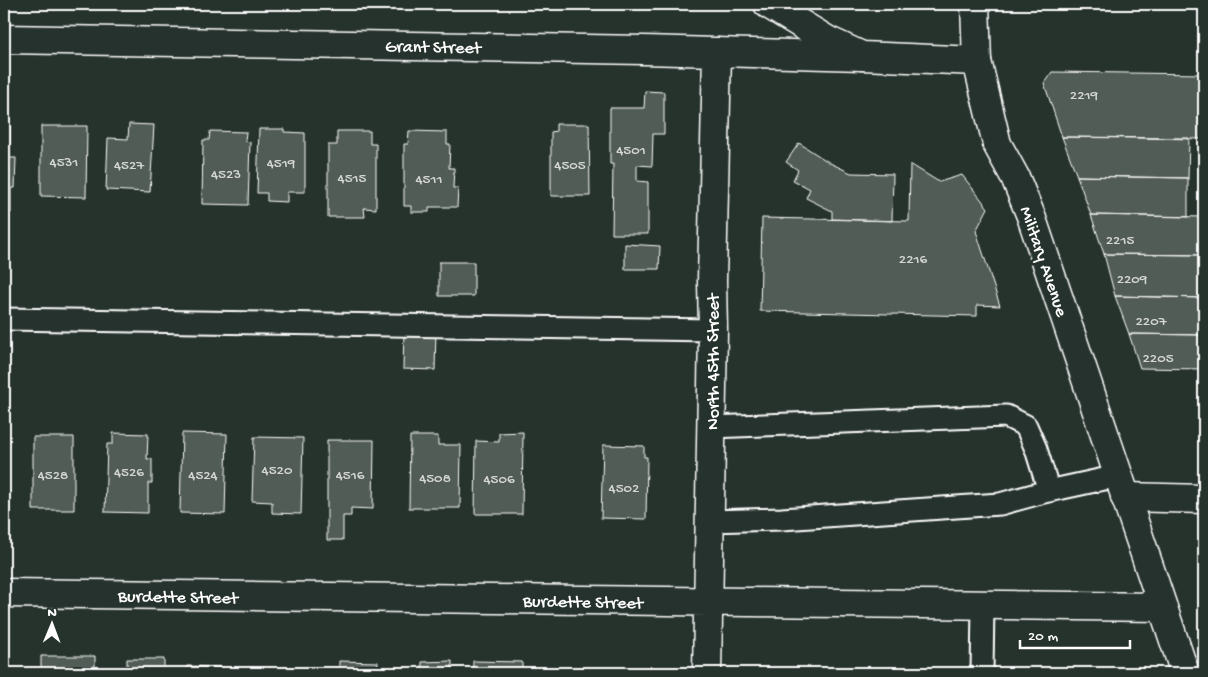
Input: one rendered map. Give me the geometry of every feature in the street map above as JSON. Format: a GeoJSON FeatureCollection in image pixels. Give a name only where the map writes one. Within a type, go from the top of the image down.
{"type":"FeatureCollection","features":[{"type":"Feature","properties":{"kind":"street"},"geometry":{"type":"LineString","coordinates":[[768,4],[827,40],[862,56],[977,61],[975,4]]}},
{"type":"Feature","properties":{"kind":"street","name":"Grant Street"},"geometry":{"type":"LineString","coordinates":[[4,39],[862,56]]}},
{"type":"Feature","properties":{"kind":"street","name":"North 45th Street"},"geometry":{"type":"LineString","coordinates":[[707,673],[717,52]]}},
{"type":"Feature","properties":{"kind":"street","name":"Military Avenue"},"geometry":{"type":"LineString","coordinates":[[977,61],[997,144],[1015,177],[1030,216],[1184,673]]}},
{"type":"Feature","properties":{"kind":"street"},"geometry":{"type":"LineString","coordinates":[[1122,487],[1204,499]]}},
{"type":"Feature","properties":{"kind":"street","name":"Burdette Street"},"geometry":{"type":"LineString","coordinates":[[4,594],[1162,607]]}},
{"type":"Feature","properties":{"kind":"lane"},"geometry":{"type":"LineString","coordinates":[[4,319],[713,330]]}},
{"type":"Feature","properties":{"kind":"lane"},"geometry":{"type":"LineString","coordinates":[[711,427],[1006,416],[1026,426],[1036,449],[1049,491]]}},
{"type":"Feature","properties":{"kind":"lane"},"geometry":{"type":"LineString","coordinates":[[710,521],[782,519],[1000,504],[1049,491],[1122,487]]}},
{"type":"Feature","properties":{"kind":"lane"},"geometry":{"type":"LineString","coordinates":[[982,673],[983,605]]}},
{"type":"Feature","properties":{"kind":"building"},"geometry":{"type":"Polygon","coordinates":[[[1052,72],[1204,74],[1203,139],[1062,137],[1044,83],[1052,72]]]}},
{"type":"Feature","properties":{"kind":"building"},"geometry":{"type":"Polygon","coordinates":[[[645,91],[664,92],[664,134],[653,134],[652,166],[637,165],[637,181],[648,182],[648,234],[612,234],[613,164],[610,164],[610,108],[644,108],[645,91]]]}},
{"type":"Feature","properties":{"kind":"building"},"geometry":{"type":"Polygon","coordinates":[[[129,124],[154,125],[150,192],[106,190],[108,138],[128,139],[129,124]]]}},
{"type":"Feature","properties":{"kind":"building"},"geometry":{"type":"Polygon","coordinates":[[[556,124],[589,124],[590,196],[551,196],[551,132],[556,131],[556,124]]]}},
{"type":"Feature","properties":{"kind":"building"},"geometry":{"type":"Polygon","coordinates":[[[4,126],[10,126],[10,158],[16,158],[15,188],[11,188],[11,213],[4,213],[4,126]]]}},
{"type":"Feature","properties":{"kind":"building"},"geometry":{"type":"Polygon","coordinates":[[[41,126],[87,126],[86,197],[41,196],[41,126]]]}},
{"type":"Feature","properties":{"kind":"building"},"geometry":{"type":"Polygon","coordinates":[[[259,129],[284,129],[284,132],[305,133],[305,192],[287,192],[287,202],[267,201],[267,193],[257,193],[259,129]]]}},
{"type":"Feature","properties":{"kind":"building"},"geometry":{"type":"Polygon","coordinates":[[[210,131],[246,132],[245,141],[250,142],[248,205],[202,204],[203,140],[209,140],[210,131]]]}},
{"type":"Feature","properties":{"kind":"building"},"geometry":{"type":"Polygon","coordinates":[[[337,131],[370,131],[370,144],[376,144],[376,209],[364,208],[365,217],[328,217],[328,145],[337,145],[337,131]]]}},
{"type":"Feature","properties":{"kind":"building"},"geometry":{"type":"Polygon","coordinates":[[[409,131],[447,132],[447,144],[450,144],[449,168],[454,168],[453,188],[458,188],[457,207],[429,207],[429,212],[411,212],[411,206],[404,206],[404,144],[408,144],[409,131]]]}},
{"type":"Feature","properties":{"kind":"building"},"geometry":{"type":"Polygon","coordinates":[[[1062,137],[1189,138],[1188,178],[1077,176],[1062,137]]]}},
{"type":"Feature","properties":{"kind":"building"},"geometry":{"type":"Polygon","coordinates":[[[799,143],[830,163],[851,173],[893,174],[892,221],[832,219],[832,211],[806,198],[810,189],[793,180],[798,170],[786,162],[799,143]]]}},
{"type":"Feature","properties":{"kind":"building"},"geometry":{"type":"Polygon","coordinates":[[[910,164],[939,182],[962,175],[988,208],[976,231],[1000,306],[977,305],[977,316],[760,311],[762,218],[909,221],[910,164]]]}},
{"type":"Feature","properties":{"kind":"building"},"geometry":{"type":"Polygon","coordinates":[[[1077,176],[1188,178],[1188,217],[1091,215],[1077,176]]]}},
{"type":"Feature","properties":{"kind":"building"},"geometry":{"type":"Polygon","coordinates":[[[1091,215],[1204,217],[1204,255],[1104,254],[1091,215]]]}},
{"type":"Feature","properties":{"kind":"building"},"geometry":{"type":"Polygon","coordinates":[[[625,244],[660,246],[659,269],[625,269],[625,244]]]}},
{"type":"Feature","properties":{"kind":"building"},"geometry":{"type":"Polygon","coordinates":[[[1104,254],[1204,255],[1204,298],[1115,296],[1104,254]]]}},
{"type":"Feature","properties":{"kind":"building"},"geometry":{"type":"Polygon","coordinates":[[[439,262],[474,262],[474,296],[439,296],[439,262]]]}},
{"type":"Feature","properties":{"kind":"building"},"geometry":{"type":"Polygon","coordinates":[[[1115,296],[1204,298],[1204,335],[1129,334],[1115,296]]]}},
{"type":"Feature","properties":{"kind":"building"},"geometry":{"type":"Polygon","coordinates":[[[404,330],[436,331],[435,370],[403,369],[404,330]]]}},
{"type":"Feature","properties":{"kind":"building"},"geometry":{"type":"Polygon","coordinates":[[[1129,334],[1204,335],[1204,369],[1140,368],[1129,334]]]}},
{"type":"Feature","properties":{"kind":"building"},"geometry":{"type":"Polygon","coordinates":[[[523,432],[522,514],[475,514],[476,441],[499,442],[499,433],[523,432]]]}},
{"type":"Feature","properties":{"kind":"building"},"geometry":{"type":"Polygon","coordinates":[[[113,433],[148,434],[147,459],[152,459],[152,483],[148,483],[148,513],[105,512],[107,444],[113,444],[113,433]]]}},
{"type":"Feature","properties":{"kind":"building"},"geometry":{"type":"Polygon","coordinates":[[[182,433],[227,434],[225,514],[180,513],[182,433]]]}},
{"type":"Feature","properties":{"kind":"building"},"geometry":{"type":"Polygon","coordinates":[[[410,436],[438,436],[438,445],[461,445],[460,508],[409,508],[410,436]]]}},
{"type":"Feature","properties":{"kind":"building"},"geometry":{"type":"Polygon","coordinates":[[[33,437],[74,437],[74,510],[33,510],[33,437]]]}},
{"type":"Feature","properties":{"kind":"building"},"geometry":{"type":"Polygon","coordinates":[[[254,437],[303,438],[301,514],[272,513],[272,502],[252,501],[254,437]]]}},
{"type":"Feature","properties":{"kind":"building"},"geometry":{"type":"Polygon","coordinates":[[[327,440],[374,440],[373,509],[351,508],[351,516],[343,516],[343,540],[327,540],[327,440]]]}},
{"type":"Feature","properties":{"kind":"building"},"geometry":{"type":"Polygon","coordinates":[[[4,442],[6,442],[4,497],[4,442]]]}},
{"type":"Feature","properties":{"kind":"building"},"geometry":{"type":"Polygon","coordinates":[[[603,445],[644,446],[644,457],[647,457],[646,519],[601,518],[603,445]]]}},
{"type":"Feature","properties":{"kind":"building"},"geometry":{"type":"Polygon","coordinates":[[[41,656],[95,656],[95,673],[41,673],[41,656]]]}},
{"type":"Feature","properties":{"kind":"building"},"geometry":{"type":"Polygon","coordinates":[[[127,659],[164,659],[164,672],[167,673],[127,673],[127,659]]]}},
{"type":"Feature","properties":{"kind":"building"},"geometry":{"type":"Polygon","coordinates":[[[339,661],[378,662],[377,673],[339,673],[339,661]]]}},
{"type":"Feature","properties":{"kind":"building"},"geometry":{"type":"Polygon","coordinates":[[[452,661],[452,673],[422,673],[422,662],[452,661]]]}},
{"type":"Feature","properties":{"kind":"building"},"geometry":{"type":"Polygon","coordinates":[[[473,661],[522,662],[522,673],[473,673],[473,661]]]}},
{"type":"Feature","properties":{"kind":"building"},"geometry":{"type":"Polygon","coordinates":[[[187,666],[222,667],[222,673],[187,673],[187,666]]]}},
{"type":"Feature","properties":{"kind":"building"},"geometry":{"type":"Polygon","coordinates":[[[556,669],[592,669],[592,673],[556,673],[556,669]]]}},
{"type":"Feature","properties":{"kind":"building"},"geometry":{"type":"Polygon","coordinates":[[[778,671],[817,671],[817,673],[778,673],[778,671]]]}},
{"type":"Feature","properties":{"kind":"building"},"geometry":{"type":"Polygon","coordinates":[[[294,672],[294,673],[250,673],[294,672]]]}}]}
